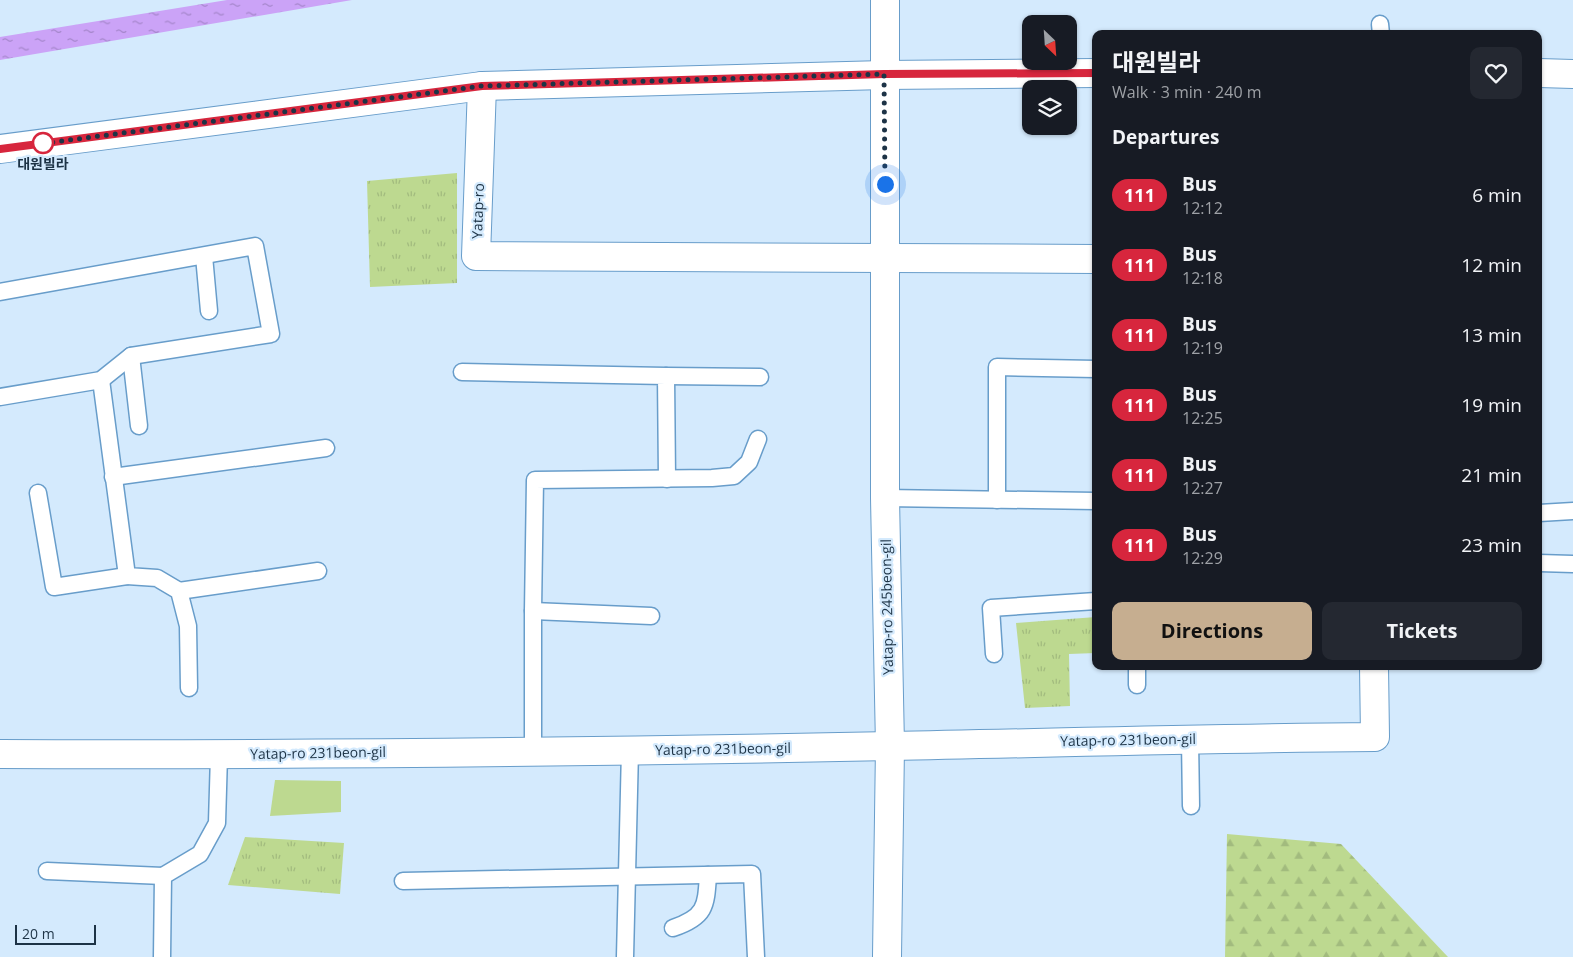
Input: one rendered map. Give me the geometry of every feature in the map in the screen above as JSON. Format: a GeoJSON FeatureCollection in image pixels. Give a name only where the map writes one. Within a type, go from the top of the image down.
{"type":"FeatureCollection","features":[{"type":"Feature","properties":{"kind":"street","name":"Yatap-ro 245beon-gil"},"geometry":{"type":"LineString","coordinates":[[884,0],[885,498],[890,746],[887,957]]}},
{"type":"Feature","properties":{"kind":"street"},"geometry":{"type":"LineString","coordinates":[[0,149],[482,86],[884,74],[1092,73]]}},
{"type":"Feature","properties":{"kind":"street"},"geometry":{"type":"LineString","coordinates":[[1542,73],[1573,74]]}},
{"type":"Feature","properties":{"kind":"street","name":"Yatap-ro"},"geometry":{"type":"LineString","coordinates":[[482,86],[476,256],[885,257]]}},
{"type":"Feature","properties":{"kind":"street"},"geometry":{"type":"LineString","coordinates":[[885,257],[1092,258]]}},
{"type":"Feature","properties":{"kind":"street","name":"Yatap-ro 231beon-gil"},"geometry":{"type":"LineString","coordinates":[[0,754],[219,755],[630,750],[1375,737],[1374,670]]}},
{"type":"Feature","properties":{"kind":"lane"},"geometry":{"type":"LineString","coordinates":[[0,292],[255,246],[271,334],[131,356],[100,380],[0,397]]}},
{"type":"Feature","properties":{"kind":"lane"},"geometry":{"type":"LineString","coordinates":[[204,256],[209,311]]}},
{"type":"Feature","properties":{"kind":"lane"},"geometry":{"type":"LineString","coordinates":[[131,356],[139,426]]}},
{"type":"Feature","properties":{"kind":"lane"},"geometry":{"type":"LineString","coordinates":[[997,500],[996,367],[1092,369]]}},
{"type":"Feature","properties":{"kind":"lane"},"geometry":{"type":"LineString","coordinates":[[462,372],[760,377]]}},
{"type":"Feature","properties":{"kind":"lane"},"geometry":{"type":"LineString","coordinates":[[666,376],[667,479]]}},
{"type":"Feature","properties":{"kind":"lane"},"geometry":{"type":"LineString","coordinates":[[100,380],[127,576]]}},
{"type":"Feature","properties":{"kind":"lane"},"geometry":{"type":"LineString","coordinates":[[533,751],[535,480],[667,479],[734,476],[749,462],[758,440]]}},
{"type":"Feature","properties":{"kind":"lane"},"geometry":{"type":"LineString","coordinates":[[113,477],[326,448]]}},
{"type":"Feature","properties":{"kind":"lane"},"geometry":{"type":"LineString","coordinates":[[38,493],[54,587],[127,576],[157,578],[179,591],[318,570]]}},
{"type":"Feature","properties":{"kind":"lane"},"geometry":{"type":"LineString","coordinates":[[885,498],[1092,501]]}},
{"type":"Feature","properties":{"kind":"lane"},"geometry":{"type":"LineString","coordinates":[[1542,513],[1573,511]]}},
{"type":"Feature","properties":{"kind":"lane"},"geometry":{"type":"LineString","coordinates":[[1542,563],[1573,564]]}},
{"type":"Feature","properties":{"kind":"lane"},"geometry":{"type":"LineString","coordinates":[[179,591],[188,626],[189,688]]}},
{"type":"Feature","properties":{"kind":"lane"},"geometry":{"type":"LineString","coordinates":[[994,654],[991,608],[1092,601]]}},
{"type":"Feature","properties":{"kind":"lane"},"geometry":{"type":"LineString","coordinates":[[533,611],[651,616]]}},
{"type":"Feature","properties":{"kind":"lane"},"geometry":{"type":"LineString","coordinates":[[1136,670],[1137,686]]}},
{"type":"Feature","properties":{"kind":"lane"},"geometry":{"type":"LineString","coordinates":[[1190,739],[1191,806]]}},
{"type":"Feature","properties":{"kind":"lane"},"geometry":{"type":"LineString","coordinates":[[625,957],[630,750]]}},
{"type":"Feature","properties":{"kind":"lane"},"geometry":{"type":"LineString","coordinates":[[47,872],[163,876],[200,854],[217,822],[219,755]]}},
{"type":"Feature","properties":{"kind":"lane"},"geometry":{"type":"LineString","coordinates":[[403,881],[752,874],[756,957]]}},
{"type":"Feature","properties":{"kind":"lane"},"geometry":{"type":"LineString","coordinates":[[673,928],[690,922],[706,902],[708,875]]}},
{"type":"Feature","properties":{"kind":"lane"},"geometry":{"type":"LineString","coordinates":[[162,957],[163,876]]}},
{"type":"Feature","properties":{"kind":"green space"},"geometry":{"type":"Polygon","coordinates":[[[457,173],[457,283],[370,287],[367,181],[457,173]]]}},
{"type":"Feature","properties":{"kind":"green space"},"geometry":{"type":"Polygon","coordinates":[[[1092,617],[1092,653],[1069,654],[1070,706],[1025,708],[1016,623],[1092,617]]]}},
{"type":"Feature","properties":{"kind":"green space"},"geometry":{"type":"Polygon","coordinates":[[[275,780],[341,781],[341,812],[270,816],[275,780]]]}},
{"type":"Feature","properties":{"kind":"green space"},"geometry":{"type":"Polygon","coordinates":[[[1227,834],[1341,844],[1448,957],[1225,957],[1227,834]]]}},
{"type":"Feature","properties":{"kind":"green space"},"geometry":{"type":"Polygon","coordinates":[[[245,837],[344,843],[340,894],[228,885],[245,837]]]}},
{"type":"Feature","properties":{"kind":"water"},"geometry":{"type":"Polygon","coordinates":[[[227,0],[352,0],[0,60],[0,37],[227,0]]]}},
{"type":"Feature","properties":{"kind":"bus line","name":"111"},"geometry":{"type":"LineString","coordinates":[[0,149],[482,86],[884,74],[1092,73]]}},
{"type":"Feature","properties":{"kind":"place","name":"대원빌라"},"geometry":{"type":"Point","coordinates":[43,143]}},
{"type":"Feature","properties":{"kind":"route"},"geometry":{"type":"LineString","coordinates":[[43,143],[39,144],[482,86],[884,74],[885,184]]}}]}
